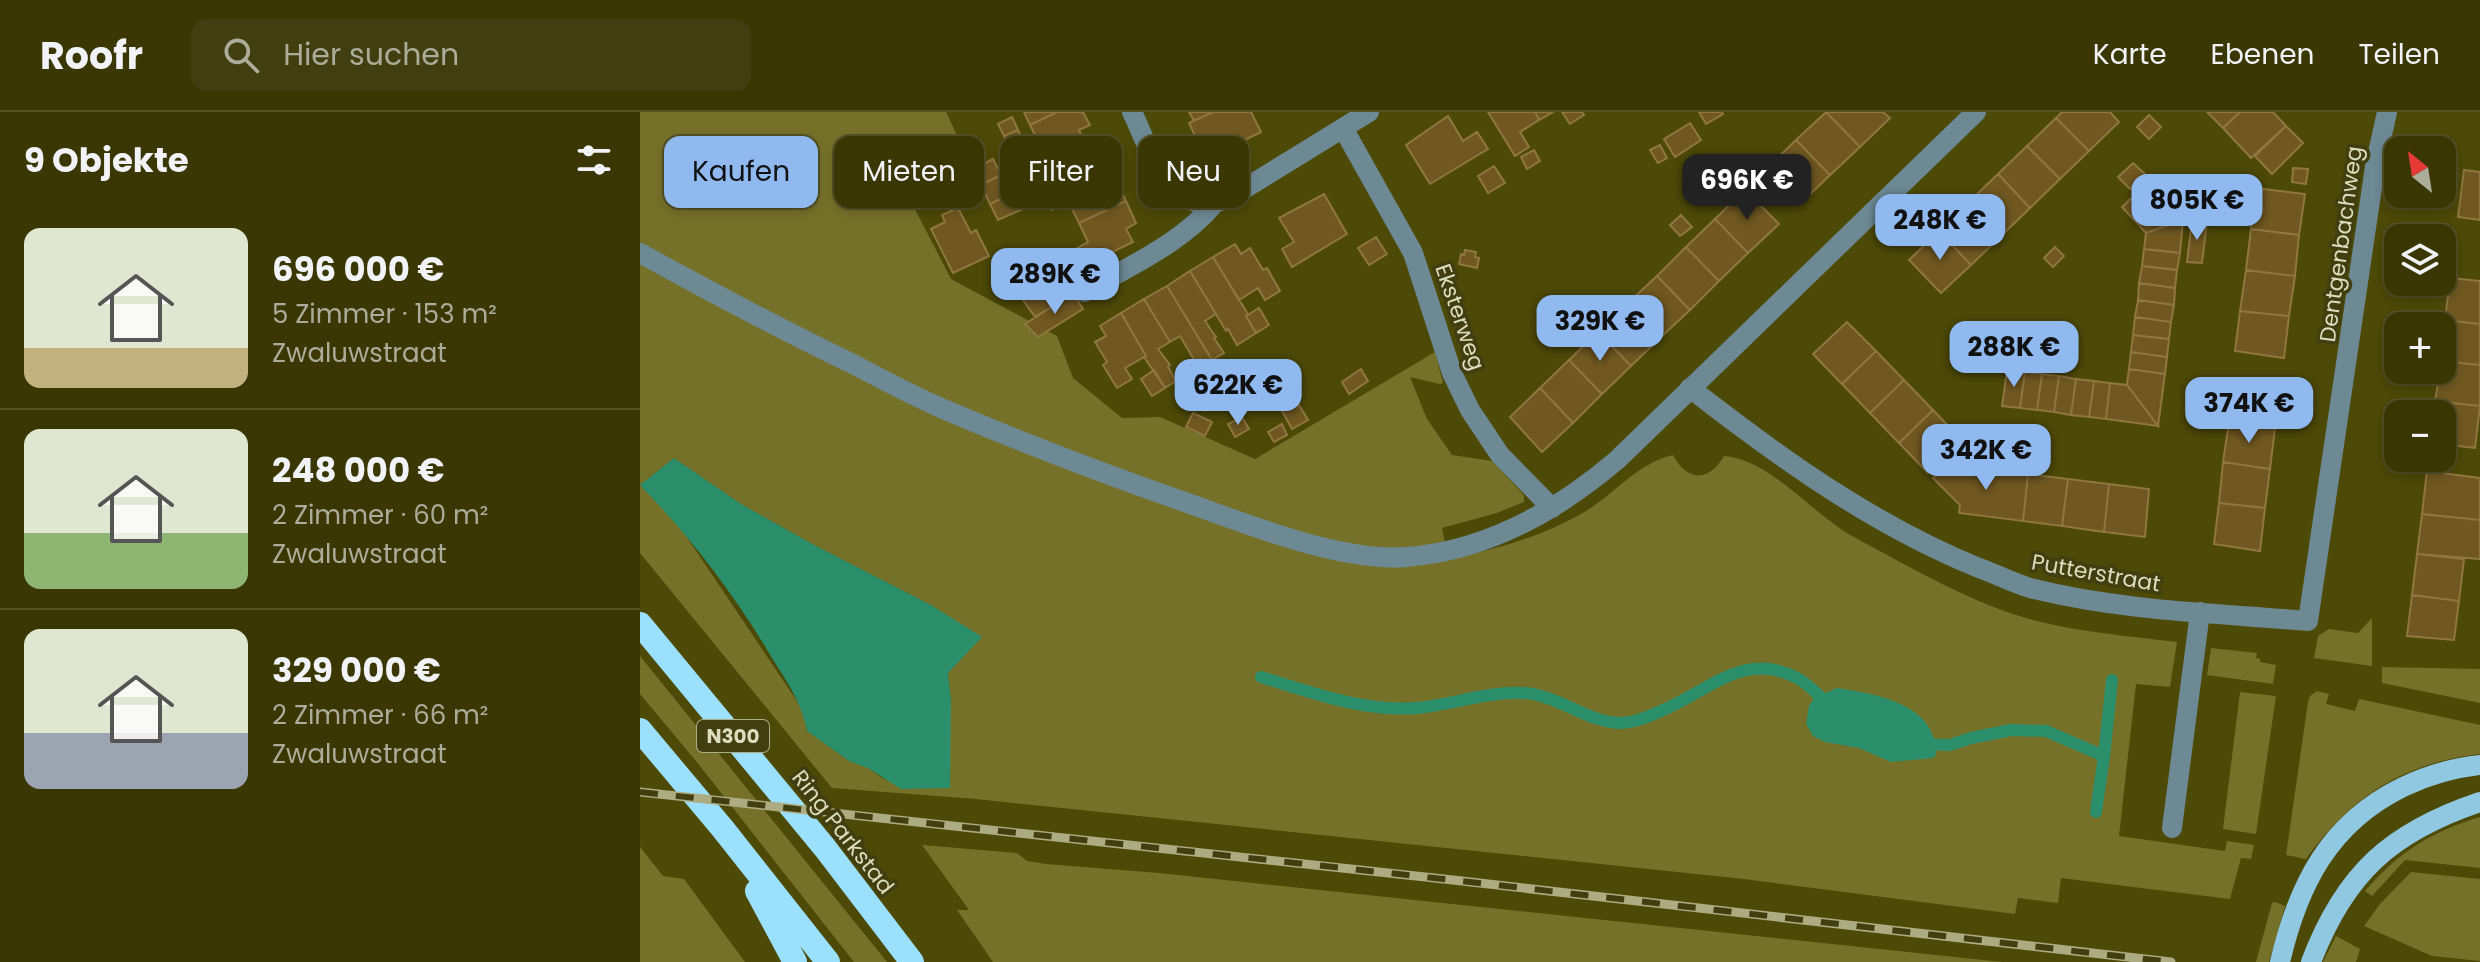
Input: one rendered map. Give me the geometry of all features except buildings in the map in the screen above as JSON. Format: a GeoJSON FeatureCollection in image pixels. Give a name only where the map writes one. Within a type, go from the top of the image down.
{"type":"FeatureCollection","features":[{"type":"Feature","properties":{"kind":"highway","name":"Ring Parkstad"},"geometry":{"type":"LineString","coordinates":[[640,624],[825,848],[912,962]]}},
{"type":"Feature","properties":{"kind":"highway","name":"N300"},"geometry":{"type":"LineString","coordinates":[[640,730],[828,962]]}},
{"type":"Feature","properties":{"kind":"highway","name":"N300"},"geometry":{"type":"LineString","coordinates":[[723,829],[795,962]]}},
{"type":"Feature","properties":{"kind":"highway","name":"N300"},"geometry":{"type":"LineString","coordinates":[[825,848],[928,962]]}},
{"type":"Feature","properties":{"kind":"main road"},"geometry":{"type":"LineString","coordinates":[[2280,962],[2287,933],[2309,878],[2322,855],[2347,825],[2380,799],[2419,780],[2442,771],[2480,765]]}},
{"type":"Feature","properties":{"kind":"main road"},"geometry":{"type":"LineString","coordinates":[[2311,962],[2346,892],[2383,852],[2433,819],[2480,802]]}},
{"type":"Feature","properties":{"kind":"street"},"geometry":{"type":"LineString","coordinates":[[1132,112],[1143,136]]}},
{"type":"Feature","properties":{"kind":"street"},"geometry":{"type":"LineString","coordinates":[[1249,186],[1369,112]]}},
{"type":"Feature","properties":{"kind":"street"},"geometry":{"type":"LineString","coordinates":[[640,253],[751,314],[939,407],[1097,471],[1246,524],[1334,550],[1404,557],[1466,547],[1522,524],[1575,495],[1617,460],[1976,112]]}},
{"type":"Feature","properties":{"kind":"street","name":"Dentgenbachweg"},"geometry":{"type":"LineString","coordinates":[[2308,621],[2375,167],[2387,112]]}},
{"type":"Feature","properties":{"kind":"street","name":"Eksterweg"},"geometry":{"type":"LineString","coordinates":[[1343,128],[1413,253],[1452,373],[1470,410],[1500,455],[1552,508]]}},
{"type":"Feature","properties":{"kind":"street"},"geometry":{"type":"LineString","coordinates":[[1085,292],[1184,233],[1202,208]]}},
{"type":"Feature","properties":{"kind":"street","name":"Putterstraat"},"geometry":{"type":"LineString","coordinates":[[1690,388],[1831,492],[1938,551],[2027,587],[2155,610],[2308,621]]}},
{"type":"Feature","properties":{"kind":"street"},"geometry":{"type":"LineString","coordinates":[[2172,828],[2200,612]]}},
{"type":"Feature","properties":{"kind":"shaded area"},"geometry":{"type":"Polygon","coordinates":[[[640,112],[946,112],[957,136],[834,136],[834,208],[914,208],[951,279],[1057,336],[1073,378],[1122,418],[1160,417],[1255,459],[1435,352],[1443,383],[1410,377],[1427,419],[1452,455],[1492,461],[1524,496],[1524,502],[1497,513],[1442,528],[1448,559],[1517,542],[1565,522],[1593,507],[1637,472],[1660,459],[1673,455],[1685,470],[1698,475],[1712,471],[1724,456],[1740,459],[1786,485],[1845,532],[1942,584],[1993,607],[2072,628],[2177,642],[2170,687],[2136,684],[2119,836],[2225,851],[2227,841],[2254,845],[2251,859],[2241,858],[2230,899],[2061,878],[2058,903],[2018,898],[2015,914],[1744,879],[976,799],[832,788],[640,553],[640,112]],[[674,458],[640,485],[678,524],[803,710],[807,731],[849,761],[868,768],[884,779],[951,701],[948,673],[931,605],[741,504],[674,458]]]}},
{"type":"Feature","properties":{"kind":"shaded area"},"geometry":{"type":"Polygon","coordinates":[[[674,458],[741,504],[931,605],[982,637],[948,673],[951,701],[950,788],[901,789],[868,768],[849,761],[807,731],[793,693],[743,612],[694,546],[640,485],[674,458]]]}},
{"type":"Feature","properties":{"kind":"shaded area"},"geometry":{"type":"Polygon","coordinates":[[[2372,618],[2372,666],[2314,658],[2318,636],[2329,629],[2358,633],[2372,618]]]}},
{"type":"Feature","properties":{"kind":"shaded area"},"geometry":{"type":"Polygon","coordinates":[[[2211,648],[2257,653],[2256,658],[2260,662],[2276,665],[2273,684],[2207,675],[2211,648]]]}},
{"type":"Feature","properties":{"kind":"shaded area"},"geometry":{"type":"Polygon","coordinates":[[[640,656],[887,962],[854,962],[640,694],[640,656]]]}},
{"type":"Feature","properties":{"kind":"shaded area"},"geometry":{"type":"Polygon","coordinates":[[[2382,667],[2480,669],[2480,703],[2382,683],[2382,667]]]}},
{"type":"Feature","properties":{"kind":"shaded area"},"geometry":{"type":"Polygon","coordinates":[[[1837,688],[1886,698],[1916,713],[1927,724],[1934,738],[1936,755],[1933,758],[1891,762],[1859,748],[1825,742],[1813,736],[1806,724],[1809,706],[1814,698],[1837,688]]]}},
{"type":"Feature","properties":{"kind":"shaded area"},"geometry":{"type":"Polygon","coordinates":[[[2317,691],[2329,694],[2326,704],[2355,711],[2359,699],[2480,725],[2480,754],[2427,765],[2381,786],[2342,817],[2306,859],[2286,855],[2308,702],[2317,691]]]}},
{"type":"Feature","properties":{"kind":"shaded area"},"geometry":{"type":"Polygon","coordinates":[[[2240,692],[2276,696],[2256,834],[2223,829],[2240,692]]]}},
{"type":"Feature","properties":{"kind":"shaded area"},"geometry":{"type":"Polygon","coordinates":[[[2480,817],[2480,868],[2405,860],[2372,896],[2365,891],[2390,865],[2416,845],[2446,829],[2480,817]]]}},
{"type":"Feature","properties":{"kind":"shaded area"},"geometry":{"type":"Polygon","coordinates":[[[922,845],[1017,853],[1027,861],[1046,864],[1159,873],[2002,962],[993,962],[957,910],[969,910],[922,845]]]}},
{"type":"Feature","properties":{"kind":"shaded area"},"geometry":{"type":"Polygon","coordinates":[[[640,847],[663,876],[684,879],[745,962],[640,962],[640,847]]]}},
{"type":"Feature","properties":{"kind":"shaded area"},"geometry":{"type":"Polygon","coordinates":[[[2411,872],[2480,879],[2480,961],[2432,956],[2364,926],[2411,872]]]}},
{"type":"Feature","properties":{"kind":"shaded area"},"geometry":{"type":"Polygon","coordinates":[[[2272,903],[2285,906],[2269,962],[2256,962],[2272,903]]]}},
{"type":"Feature","properties":{"kind":"shaded area"},"geometry":{"type":"Polygon","coordinates":[[[2336,936],[2360,949],[2356,962],[2323,962],[2336,936]]]}},
{"type":"Feature","properties":{"kind":"waterway"},"geometry":{"type":"LineString","coordinates":[[1261,677],[1337,700],[1376,707],[1416,708],[1497,694],[1524,693],[1549,699],[1597,719],[1622,723],[1638,720],[1680,702],[1727,676],[1760,669],[1797,678],[1829,705]]}},
{"type":"Feature","properties":{"kind":"waterway"},"geometry":{"type":"LineString","coordinates":[[1923,744],[1950,745],[2011,730],[2046,731],[2104,756],[2112,680]]}},
{"type":"Feature","properties":{"kind":"waterway"},"geometry":{"type":"LineString","coordinates":[[2096,812],[2104,756]]}},
{"type":"Feature","properties":{"kind":"railway"},"geometry":{"type":"LineString","coordinates":[[640,792],[2171,962]]}}]}
